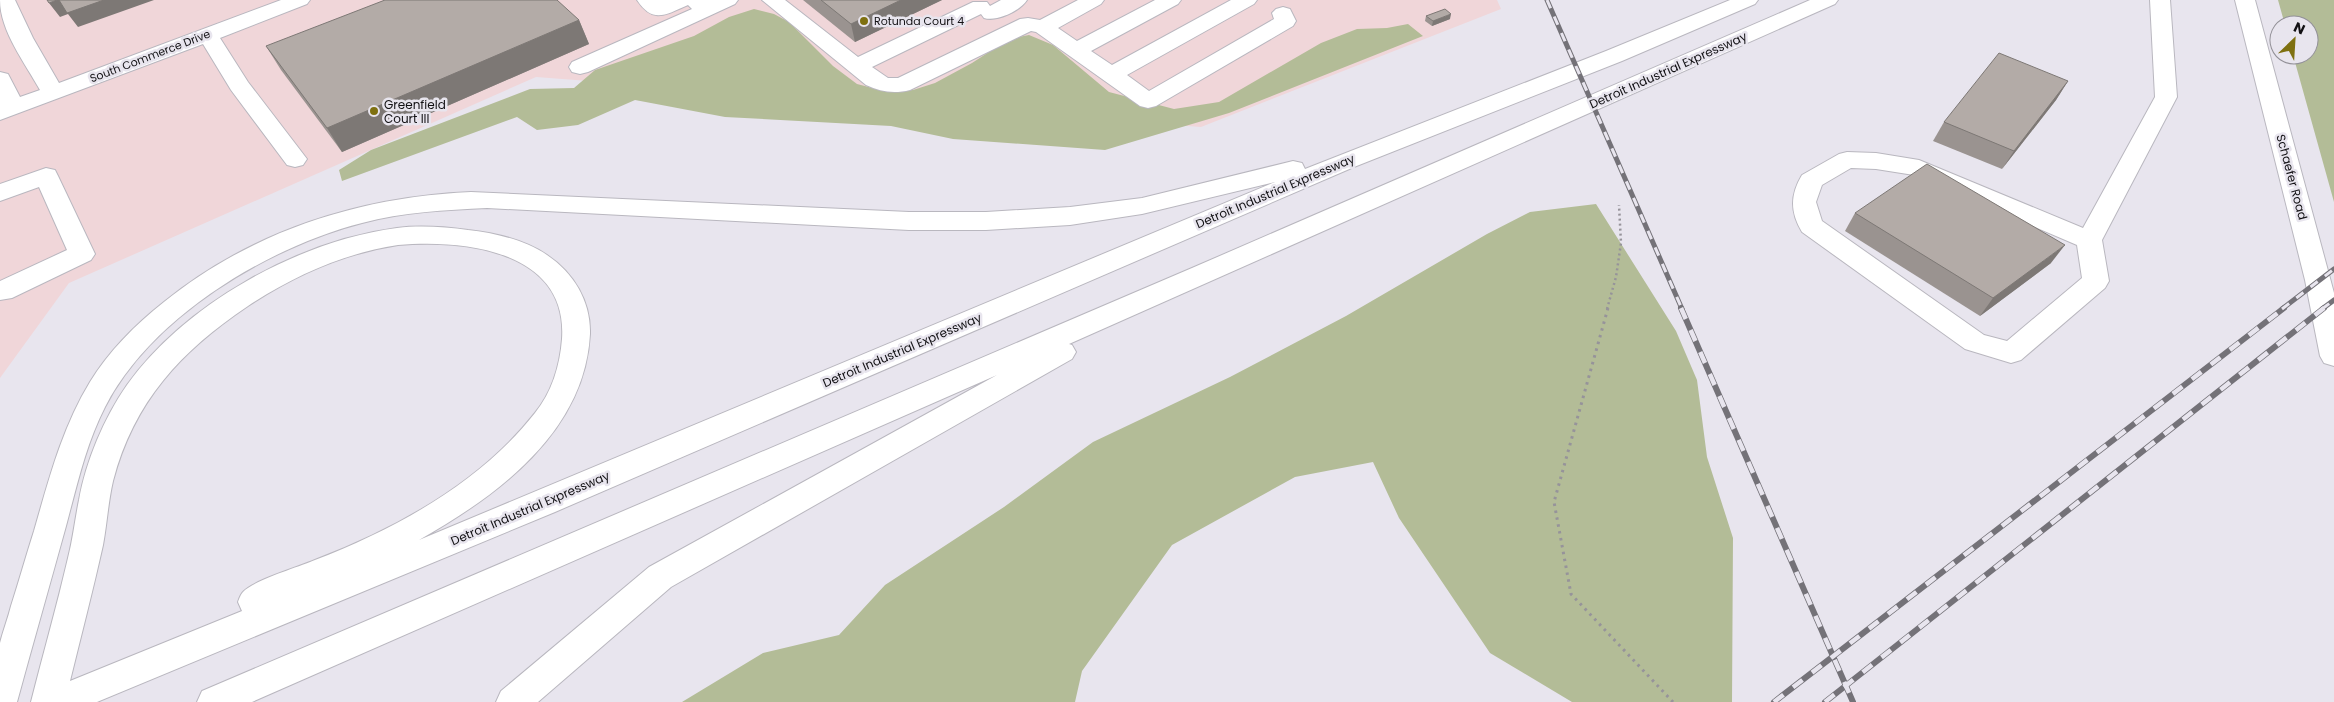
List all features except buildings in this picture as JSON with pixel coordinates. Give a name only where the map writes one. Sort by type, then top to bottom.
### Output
[{"type":"main road","points":[[5,0],[22,38],[54,92]]},
{"type":"main road","points":[[234,0],[250,19]]},
{"type":"main road","name":"South Commerce Drive","points":[[6,111],[300,0]]},
{"type":"main road","points":[[647,0],[658,10],[682,0]]},
{"type":"main road","points":[[580,66],[700,5],[728,0]]},
{"type":"main road","points":[[772,0],[856,66],[885,85],[902,85],[1028,24],[1043,26],[1148,101],[1284,21],[1283,13]]},
{"type":"main road","points":[[856,66],[981,7],[1018,0]]},
{"type":"main road","points":[[1043,26],[1094,0]]},
{"type":"main road","points":[[1076,50],[1171,0]]},
{"type":"main road","points":[[1111,75],[1247,0]]},
{"type":"main road","name":"Detroit Industrial Expressway","points":[[58,702],[544,502],[1346,161],[1614,56],[1748,0]]},
{"type":"main road","name":"Detroit Industrial Expressway","points":[[214,702],[1201,275],[1828,0]]},
{"type":"main road","points":[[2089,240],[1919,168],[1876,161],[1847,160],[1811,181],[1804,202],[1811,226],[1974,342],[2011,353],[2096,281],[2089,240],[2166,97],[2160,0]]},
{"type":"main road","name":"Schaefer Road","points":[[2245,0],[2318,280],[2334,356]]},
{"type":"main road","points":[[981,7],[1013,30]]},
{"type":"main road","points":[[208,35],[239,84],[295,158]]},
{"type":"main road","points":[[0,79],[6,111]]},
{"type":"main road","points":[[0,702],[75,440],[93,402],[110,376],[151,328],[216,277],[280,244],[329,223],[402,206],[438,201],[486,200],[909,221],[986,221],[1070,216],[1142,206],[1197,194],[1287,170],[1346,161]]},
{"type":"main road","points":[[0,194],[46,176],[82,254],[1,293]]},
{"type":"main road","points":[[48,702],[89,536],[96,488],[113,441],[135,396],[157,366],[208,318],[265,283],[331,253],[395,237],[450,236],[481,239],[506,245],[526,253],[543,263],[564,285],[573,302],[578,325],[577,342],[572,368],[548,417],[511,459],[476,488],[408,532],[345,562],[260,598],[167,657]]},
{"type":"main road","points":[[513,702],[660,577],[1201,275]]},
{"type":"path","points":[[1619,205],[1620,243],[1616,277],[1554,502],[1571,594],[1673,702]]},
{"type":"shaded area","points":[[0,0],[1497,0],[1501,9],[1201,127],[536,77],[69,283],[0,378]]},
{"type":"green space","points":[[2278,0],[2334,0],[2334,202],[2296,65],[2319,65],[2319,15],[2282,15]]},
{"type":"green space","points":[[754,9],[774,14],[789,22],[833,66],[857,84],[884,91],[913,90],[935,83],[972,63],[1009,39],[1029,35],[1053,45],[1109,92],[1174,109],[1219,102],[1321,43],[1357,29],[1387,28],[1408,24],[1423,36],[1229,113],[1105,150],[953,139],[891,126],[725,117],[635,100],[578,125],[537,130],[517,117],[342,181],[339,170],[371,150],[530,89],[574,88],[595,70],[694,36],[729,17]]},
{"type":"green space","points":[[1596,204],[1676,331],[1697,380],[1707,457],[1733,538],[1732,702],[1572,702],[1490,653],[1399,518],[1373,462],[1295,477],[1172,545],[1082,671],[1075,702],[682,702],[763,653],[839,635],[885,585],[1004,507],[1093,442],[1230,377],[1346,316],[1487,234],[1530,212]]},
{"type":"railway","points":[[1547,0],[1682,309]]},
{"type":"railway","points":[[2282,309],[2334,269]]},
{"type":"railway","points":[[2322,309],[2334,300]]},
{"type":"railway","points":[[1681,308],[1833,656]]},
{"type":"railway","points":[[1833,656],[2284,308]]},
{"type":"railway","points":[[1846,686],[2324,308]]},
{"type":"railway","points":[[1774,702],[1833,656]]},
{"type":"railway","points":[[1833,656],[1846,686]]},
{"type":"railway","points":[[1825,702],[1846,686]]},
{"type":"railway","points":[[1846,686],[1853,702]]},
{"type":"place","name":"Rotunda Court 4","points":[[864,21]]},
{"type":"place","name":"Greenfield Court III","points":[[374,111]]}]
